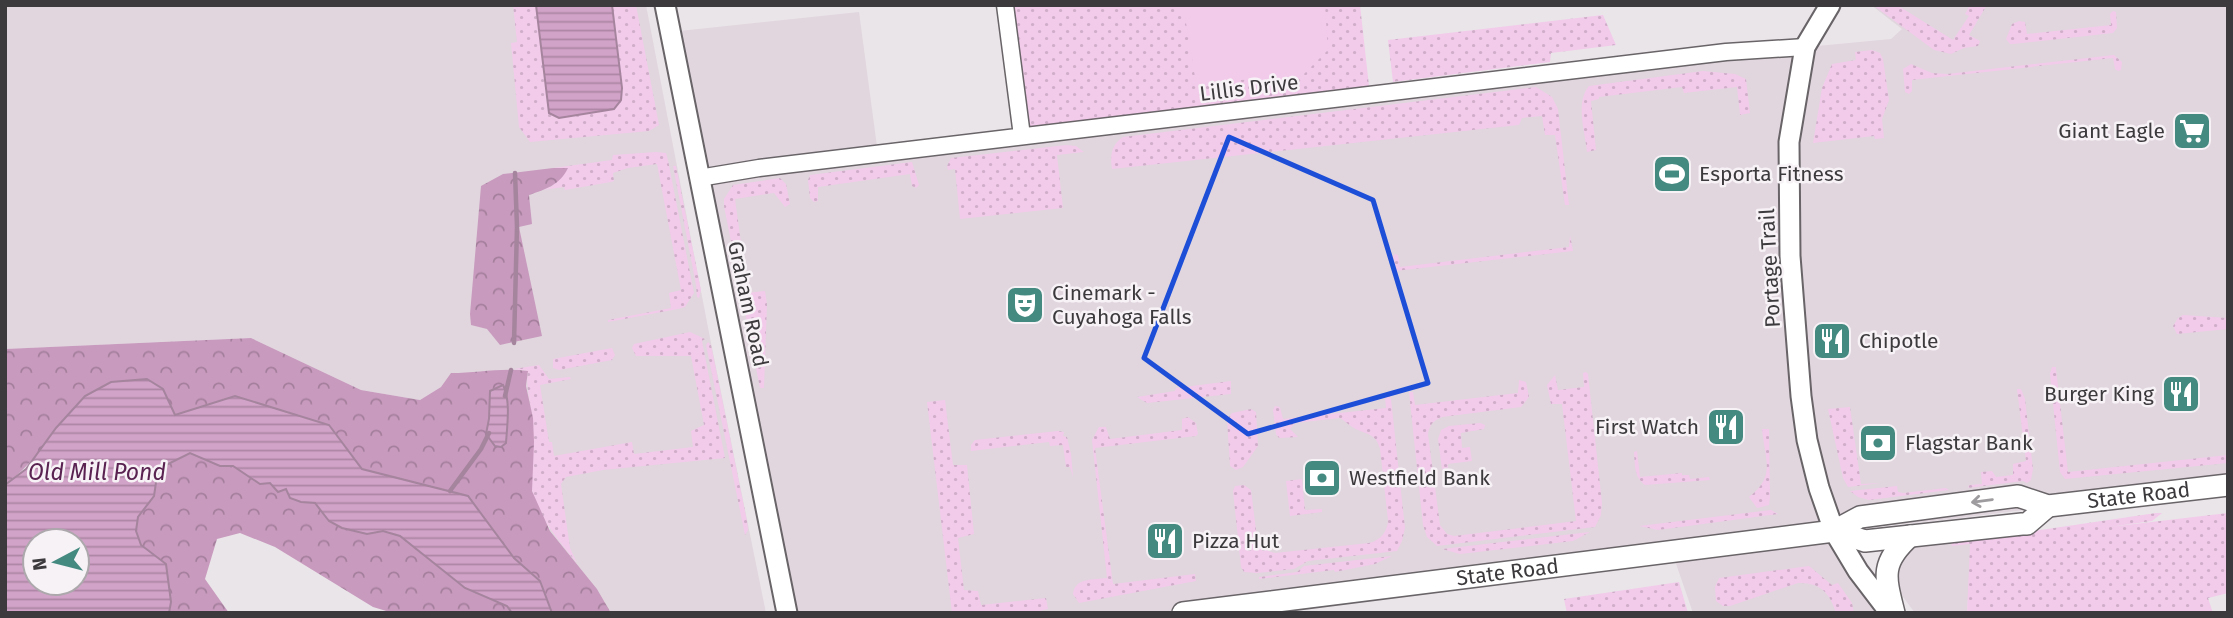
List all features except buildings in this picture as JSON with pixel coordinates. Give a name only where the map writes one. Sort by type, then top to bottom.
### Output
[{"type":"main road","name":"Graham Road","points":[[665,5],[787,613]]},
{"type":"main road","name":"Portage Trail","points":[[1830,5],[1805,47],[1789,142],[1790,256],[1805,429],[1819,488],[1834,531],[1858,570],[1892,613]]},
{"type":"main road","name":"State Road","points":[[1183,613],[1834,531],[1860,517],[2018,496],[2048,506],[2228,485]]},
{"type":"main road","name":"State Road","points":[[1834,531],[1864,541],[2027,524],[2048,506]]},
{"type":"main road","points":[[1892,613],[1886,582],[1887,568],[1890,558],[1910,536]]},
{"type":"street","points":[[1005,5],[1022,136]]},
{"type":"street","name":"Lillis Drive","points":[[699,178],[759,168],[1726,52],[1805,47]]},
{"type":"highlighted area","points":[[1229,137],[1373,200],[1428,383],[1248,434],[1144,358]]},
{"type":"shaded area","points":[[5,5],[646,5],[766,613],[611,613],[597,589],[550,531],[526,386],[528,371],[514,369],[484,373],[441,387],[420,400],[361,390],[251,338],[5,349]]},
{"type":"shaded area","points":[[513,5],[636,5],[659,125],[649,131],[530,142],[519,127],[511,43],[517,42]]},
{"type":"shaded area","points":[[1005,5],[1360,5],[1370,95],[1022,136]]},
{"type":"shaded area","points":[[1183,5],[1325,5],[1328,50],[1302,76],[1196,83]]},
{"type":"shaded area","points":[[1871,5],[2228,5],[2228,485],[1835,531],[1890,613],[1693,613],[1672,552],[1183,613],[787,613],[670,32],[859,12],[878,154],[1891,39],[1902,29]]},
{"type":"shaded area","points":[[1873,5],[1897,5],[1953,40],[1969,16],[1965,14],[1970,5],[1987,5],[1969,35],[1980,41],[1978,46],[1951,54],[1934,50]]},
{"type":"shaded area","points":[[2116,12],[2117,28],[2113,33],[2013,44],[2006,39],[2012,24],[2019,21],[2025,22],[2027,34],[2111,25],[2110,14]]},
{"type":"shaded area","points":[[1603,15],[1616,45],[1551,53],[1550,62],[1393,82],[1388,40]]},
{"type":"shaded area","points":[[1872,50],[1880,53],[1883,59],[1889,100],[1882,119],[1884,138],[1875,139],[1874,136],[1813,143],[1822,88],[1832,64],[1856,60],[1855,52]]},
{"type":"shaded area","points":[[2114,55],[2122,62],[2121,70],[2115,69],[2113,58],[1912,80],[1912,91],[1909,94],[1905,92],[1903,69],[1911,64],[1932,73],[1947,74]]},
{"type":"shaded area","points":[[1703,71],[1735,74],[1746,79],[1750,113],[1740,115],[1737,87],[1684,93],[1682,87],[1599,97],[1591,101],[1596,150],[1587,152],[1582,101],[1589,86]]},
{"type":"shaded area","points":[[1536,87],[1552,97],[1558,109],[1569,205],[1565,205],[1555,135],[1545,135],[1542,116],[1522,118],[1519,125],[1112,169],[1112,151],[1123,137]]},
{"type":"shaded area","points":[[1076,146],[1084,152],[1057,155],[1063,208],[960,219],[955,169],[948,170],[947,166],[951,158]]},
{"type":"shaded area","points":[[666,153],[668,160],[694,293],[685,307],[608,322],[671,308],[669,293],[681,290],[657,164],[613,173],[614,181],[611,182],[565,190],[564,187],[543,190],[552,186],[567,168],[553,168],[612,160],[613,155]]},
{"type":"shaded area","points":[[912,162],[919,185],[916,188],[912,186],[910,174],[818,187],[818,201],[814,202],[810,198],[810,175]]},
{"type":"shaded area","points":[[673,166],[676,166],[701,290],[699,298],[697,297]]},
{"type":"shaded area","points":[[780,178],[786,184],[790,204],[785,207],[774,193],[735,199],[748,293],[765,291],[767,304],[764,388],[760,388],[724,199],[733,185]]},
{"type":"shaded area","points":[[1570,235],[1573,251],[1395,271],[1395,254],[1398,255],[1400,267],[1569,247]]},
{"type":"shaded area","points":[[2183,315],[2228,318],[2228,329],[2177,334],[2173,326]]},
{"type":"shaded area","points":[[690,332],[705,339],[702,341],[725,458],[603,470],[566,477],[561,484],[570,548],[577,563],[550,528],[534,499],[531,474],[533,425],[527,385],[528,371],[514,369],[539,365],[549,379],[571,379],[540,385],[549,442],[552,442],[554,456],[632,442],[634,454],[693,447],[691,431],[704,425],[691,356],[636,356],[632,348],[634,344]]},
{"type":"shaded area","points":[[708,342],[711,345],[747,521],[748,530],[745,535],[706,345]]},
{"type":"shaded area","points":[[612,348],[615,355],[612,360],[559,370],[553,368],[553,359]]},
{"type":"shaded area","points":[[2052,367],[2056,367],[2068,472],[2228,455],[2228,463],[2065,479],[2060,472],[2050,374]]},
{"type":"shaded area","points":[[1586,372],[1602,503],[1601,515],[1595,527],[1437,546],[1427,537],[1423,525],[1409,392],[1413,392],[1415,405],[1518,393],[1519,380],[1526,382],[1529,397],[1521,407],[1442,417],[1430,428],[1428,434],[1440,525],[1447,534],[1454,536],[1576,521],[1562,404],[1551,404],[1547,385],[1555,375],[1558,390],[1584,387],[1583,373]]},
{"type":"shaded area","points":[[1231,381],[1231,394],[1147,403],[1137,397],[1175,391],[1176,388]]},
{"type":"shaded area","points":[[2017,389],[2021,389],[2025,399],[2033,469],[2031,480],[2027,483],[2023,481],[1968,488],[1969,485],[1982,484],[1981,472],[1992,471],[1996,477],[2013,475],[2013,464],[2026,461]]},
{"type":"shaded area","points":[[1388,394],[1391,399],[1405,528],[1397,551],[1308,561],[1294,569],[1244,572],[1241,567],[1233,491],[1235,486],[1244,485],[1251,490],[1257,538],[1266,550],[1275,553],[1369,543],[1383,535],[1388,520],[1380,449],[1376,440],[1340,418],[1295,423],[1290,429],[1298,437],[1279,438],[1273,410],[1275,406],[1280,407],[1283,419],[1386,408],[1385,397]]},
{"type":"shaded area","points":[[945,400],[953,465],[967,465],[974,534],[958,538],[964,590],[978,591],[981,605],[1046,598],[1048,609],[1030,613],[952,613],[927,402]]},
{"type":"shaded area","points":[[1850,407],[1861,484],[1881,483],[1848,487],[1843,478],[1828,409]]},
{"type":"shaded area","points":[[1251,409],[1256,412],[1258,446],[1243,467],[1236,470],[1230,466],[1227,419],[1232,413]]},
{"type":"shaded area","points":[[1188,417],[1196,423],[1196,436],[1095,448],[1113,584],[1195,574],[1196,581],[1079,603],[1073,594],[1077,585],[1086,580],[1107,578],[1092,440],[1099,427],[1106,427],[1110,439],[1182,430],[1182,419]]},
{"type":"shaded area","points":[[1480,423],[1485,425],[1484,429],[1461,433],[1462,448],[1470,447],[1472,461],[1448,464],[1448,468],[1442,469],[1438,439],[1441,430],[1449,426]]},
{"type":"shaded area","points":[[1762,429],[1769,429],[1770,497],[1769,505],[1757,508],[1749,497],[1763,482],[1766,474]]},
{"type":"shaded area","points":[[1064,432],[1063,436],[1067,437],[1073,477],[1070,467],[1066,467],[1063,445],[1050,446],[1049,442],[971,451],[975,440]]},
{"type":"shaded area","points":[[1637,451],[1640,477],[1682,473],[1689,475],[1690,479],[1709,477],[1710,480],[1645,485],[1639,478],[1636,470],[1634,452]]},
{"type":"shaded area","points":[[1302,479],[1305,510],[1322,509],[1322,512],[1290,516],[1286,481]]},
{"type":"shaded area","points":[[1897,486],[1898,492],[1903,493],[1946,488],[1949,490],[1869,500],[1850,491]]},
{"type":"shaded area","points":[[1771,510],[1778,514],[1658,530],[1639,526]]},
{"type":"shaded area","points":[[2162,513],[2152,521],[2109,527],[2228,513],[2228,593],[2208,598],[2213,613],[1967,613],[1970,544],[1952,546],[1951,543]]},
{"type":"shaded area","points":[[1590,532],[1573,541],[1460,554],[1442,549]]},
{"type":"shaded area","points":[[1972,539],[1967,613],[1915,613],[1892,582],[1908,548]]},
{"type":"shaded area","points":[[1392,556],[1375,564],[1335,572],[1259,579],[1297,572],[1304,566]]},
{"type":"shaded area","points":[[1809,566],[1832,585],[1838,583],[1852,603],[1854,613],[1836,613],[1823,590],[1806,583],[1798,583],[1730,606],[1723,606],[1716,601],[1715,587],[1719,578]]},
{"type":"shaded area","points":[[1679,582],[1688,613],[1567,613],[1564,599]]},
{"type":"green space","points":[[568,168],[557,182],[529,195],[532,224],[519,227],[542,336],[500,345],[487,329],[471,325],[481,186],[503,174]]},
{"type":"green space","points":[[251,338],[361,390],[420,400],[441,387],[451,373],[528,371],[526,386],[533,418],[534,442],[532,491],[550,531],[597,589],[611,613],[552,613],[540,581],[514,558],[468,496],[362,469],[329,425],[235,396],[175,415],[163,389],[85,396],[37,454],[5,485],[5,349]]},
{"type":"green space","points":[[190,453],[220,466],[233,465],[260,484],[270,483],[286,489],[301,502],[315,503],[329,521],[367,534],[383,531],[400,536],[465,588],[507,606],[512,613],[393,613],[373,607],[275,547],[240,533],[217,539],[205,579],[229,613],[169,613],[171,602],[166,564],[141,545],[136,531],[138,517],[154,496],[158,469]]},
{"type":"water","points":[[536,5],[612,5],[622,88],[621,100],[614,109],[559,118],[549,113]]},
{"type":"water","name":"Old Mill Pond","points":[[147,379],[163,389],[175,415],[235,396],[329,425],[362,469],[468,496],[514,558],[540,581],[552,613],[512,613],[507,606],[465,588],[400,536],[383,531],[367,534],[342,528],[329,521],[315,503],[290,498],[286,489],[278,492],[270,483],[260,484],[233,466],[220,466],[190,453],[158,469],[154,496],[138,517],[136,531],[141,545],[166,564],[171,602],[169,613],[5,613],[5,485],[26,469],[56,428],[85,396],[111,382]]},
{"type":"water","points":[[503,385],[508,414],[506,443],[501,447],[495,446],[486,434],[490,391]]},
{"type":"waterway","points":[[514,343],[517,227],[515,173]]},
{"type":"waterway","points":[[505,396],[511,370]]},
{"type":"waterway","points":[[450,491],[481,449],[489,433]]},
{"type":"place","name":"Giant Eagle","points":[[2192,131]]},
{"type":"place","name":"Esporta Fitness","points":[[1672,174]]},
{"type":"place","name":"Cinemark - Cuyahoga Falls","points":[[1025,305]]},
{"type":"place","name":"Chipotle","points":[[1832,341]]},
{"type":"place","name":"Burger King","points":[[2181,394]]},
{"type":"place","name":"First Watch","points":[[1726,427]]},
{"type":"place","name":"Flagstar Bank","points":[[1878,443]]},
{"type":"place","name":"Westfield Bank","points":[[1322,478]]},
{"type":"place","name":"Pizza Hut","points":[[1165,541]]}]
